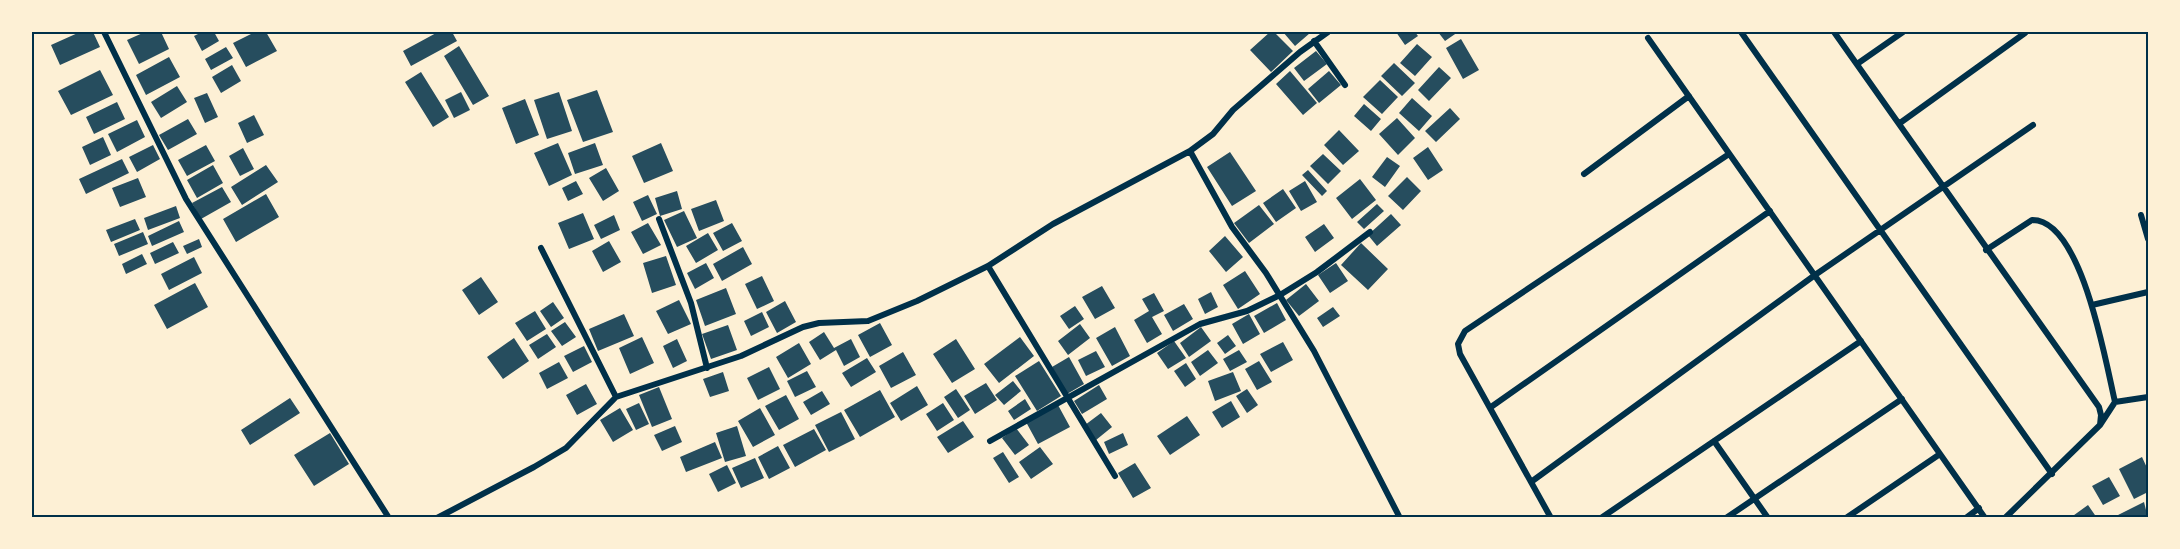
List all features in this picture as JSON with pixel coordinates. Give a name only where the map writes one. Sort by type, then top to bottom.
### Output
[{"type":"street","points":[[104,32],[186,199],[389,518]]},
{"type":"street","points":[[437,518],[566,448],[616,397],[707,368],[804,327],[868,321],[917,301],[988,266],[1053,224],[1190,151],[1213,134],[1233,110],[1314,41],[1328,32]]},
{"type":"street","points":[[1741,32],[2052,474]]},
{"type":"street","points":[[1834,32],[2098,407],[2101,415],[2100,425]]},
{"type":"street","points":[[1857,64],[1903,32]]},
{"type":"street","points":[[1900,123],[2025,33]]},
{"type":"street","points":[[1647,38],[1985,518]]},
{"type":"street","points":[[1314,41],[1345,85]]},
{"type":"street","points":[[1584,174],[1689,96]]},
{"type":"street","points":[[1531,482],[1815,275],[2033,125]]},
{"type":"street","points":[[1190,151],[1232,227],[1280,295],[1314,351],[1400,518]]},
{"type":"street","points":[[1551,518],[1460,354],[1458,344],[1465,331],[1729,154]]},
{"type":"street","points":[[1491,407],[1770,211]]},
{"type":"street","points":[[2141,215],[2148,239]]},
{"type":"street","points":[[659,219],[692,303],[707,368]]},
{"type":"street","points":[[1986,249],[2026,222],[2039,220],[2047,223],[2073,253],[2092,305],[2115,402],[2100,425],[2005,518]]},
{"type":"street","points":[[990,441],[1200,324],[1247,311],[1280,295],[1317,272],[1370,232]]},
{"type":"street","points":[[541,248],[616,397]]},
{"type":"street","points":[[988,266],[1066,399],[1115,476]]},
{"type":"street","points":[[2092,305],[2148,292]]},
{"type":"street","points":[[1601,518],[1861,341]]},
{"type":"street","points":[[2115,402],[2148,397]]},
{"type":"street","points":[[1726,518],[1902,399]]},
{"type":"street","points":[[1714,441],[1768,518]]},
{"type":"street","points":[[1846,518],[1941,454]]},
{"type":"street","points":[[1966,518],[1979,508]]},
{"type":"building","points":[[80,32],[93,32],[100,47],[60,65],[51,45]]},
{"type":"building","points":[[145,32],[161,32],[169,49],[139,64],[127,40]]},
{"type":"building","points":[[202,32],[214,32],[219,41],[202,51],[194,36]]},
{"type":"building","points":[[255,32],[266,32],[277,51],[246,67],[233,43]]},
{"type":"building","points":[[438,32],[452,32],[457,41],[411,66],[403,51]]},
{"type":"building","points":[[1270,32],[1274,32],[1293,51],[1271,72],[1250,50]]},
{"type":"building","points":[[1283,32],[1309,32],[1310,33],[1295,46]]},
{"type":"building","points":[[1396,32],[1415,32],[1418,36],[1405,45]]},
{"type":"building","points":[[1438,32],[1458,32],[1445,41]]},
{"type":"building","points":[[1461,39],[1479,70],[1463,79],[1446,48]]},
{"type":"building","points":[[1417,44],[1432,57],[1415,76],[1400,63]]},
{"type":"building","points":[[459,46],[489,96],[473,105],[444,56]]},
{"type":"building","points":[[226,47],[233,58],[211,70],[205,59]]},
{"type":"building","points":[[1316,51],[1327,64],[1304,81],[1294,68]]},
{"type":"building","points":[[169,57],[180,77],[146,95],[136,75]]},
{"type":"building","points":[[1394,63],[1415,83],[1402,96],[1381,76]]},
{"type":"building","points":[[232,65],[241,81],[221,93],[212,77]]},
{"type":"building","points":[[1439,67],[1451,78],[1429,101],[1418,90]]},
{"type":"building","points":[[100,70],[113,95],[71,115],[58,91]]},
{"type":"building","points":[[1290,71],[1317,103],[1303,115],[1276,84]]},
{"type":"building","points":[[1329,71],[1341,85],[1319,103],[1308,89]]},
{"type":"building","points":[[421,72],[449,117],[433,127],[405,82]]},
{"type":"building","points":[[1380,80],[1398,97],[1382,114],[1363,97]]},
{"type":"building","points":[[177,86],[187,102],[161,118],[151,102]]},
{"type":"building","points":[[597,90],[613,132],[583,142],[567,100]]},
{"type":"building","points":[[461,92],[470,110],[454,118],[445,100]]},
{"type":"building","points":[[559,92],[572,131],[547,139],[534,100]]},
{"type":"building","points":[[207,93],[218,117],[205,123],[194,98]]},
{"type":"building","points":[[1412,98],[1432,116],[1419,131],[1399,113]]},
{"type":"building","points":[[525,99],[539,135],[516,144],[502,108]]},
{"type":"building","points":[[117,102],[125,119],[94,134],[86,117]]},
{"type":"building","points":[[1364,104],[1381,119],[1371,131],[1354,116]]},
{"type":"building","points":[[1450,108],[1460,119],[1436,142],[1425,131]]},
{"type":"building","points":[[254,115],[264,135],[247,143],[238,123]]},
{"type":"building","points":[[1397,118],[1415,138],[1398,155],[1379,134]]},
{"type":"building","points":[[188,119],[197,134],[168,150],[159,135]]},
{"type":"building","points":[[137,120],[145,137],[117,152],[108,134]]},
{"type":"building","points":[[1339,130],[1359,151],[1343,165],[1324,145]]},
{"type":"building","points":[[103,137],[111,155],[90,165],[82,147]]},
{"type":"building","points":[[558,143],[572,175],[549,186],[534,153]]},
{"type":"building","points":[[595,143],[603,165],[575,174],[568,153]]},
{"type":"building","points":[[661,143],[673,171],[644,183],[632,156]]},
{"type":"building","points":[[153,145],[160,159],[137,172],[129,157]]},
{"type":"building","points":[[206,145],[215,161],[187,176],[178,160]]},
{"type":"building","points":[[1428,147],[1443,170],[1428,180],[1413,158]]},
{"type":"building","points":[[243,148],[254,169],[240,176],[229,156]]},
{"type":"building","points":[[1230,152],[1256,191],[1232,206],[1207,167]]},
{"type":"building","points":[[1323,154],[1341,171],[1328,184],[1310,166]]},
{"type":"building","points":[[1387,157],[1400,166],[1385,187],[1372,177]]},
{"type":"building","points":[[122,159],[129,173],[86,194],[79,179]]},
{"type":"building","points":[[213,165],[223,183],[197,198],[187,180]]},
{"type":"building","points":[[266,165],[278,182],[242,205],[231,187]]},
{"type":"building","points":[[606,168],[619,191],[603,201],[589,178]]},
{"type":"building","points":[[1308,170],[1327,191],[1322,196],[1302,175]]},
{"type":"building","points":[[1407,177],[1421,191],[1403,210],[1388,196]]},
{"type":"building","points":[[138,178],[146,197],[120,207],[112,188]]},
{"type":"building","points":[[1360,179],[1376,200],[1352,219],[1336,198]]},
{"type":"building","points":[[576,181],[583,194],[568,201],[562,188]]},
{"type":"building","points":[[1305,181],[1317,202],[1301,211],[1289,191]]},
{"type":"building","points":[[222,187],[231,202],[201,219],[192,203]]},
{"type":"building","points":[[1283,189],[1296,208],[1276,222],[1263,203]]},
{"type":"building","points":[[677,191],[682,209],[660,216],[655,198]]},
{"type":"building","points":[[266,194],[279,217],[236,242],[223,219]]},
{"type":"building","points":[[648,195],[657,214],[642,221],[633,202]]},
{"type":"building","points":[[716,200],[724,221],[699,231],[691,209]]},
{"type":"building","points":[[1377,204],[1384,211],[1364,229],[1357,222]]},
{"type":"building","points":[[1259,205],[1274,224],[1249,243],[1234,223]]},
{"type":"building","points":[[176,206],[180,218],[148,230],[144,218]]},
{"type":"building","points":[[684,211],[697,238],[677,247],[664,220]]},
{"type":"building","points":[[583,213],[594,239],[569,249],[558,223]]},
{"type":"building","points":[[1391,214],[1401,225],[1377,246],[1368,235]]},
{"type":"building","points":[[614,215],[620,230],[601,239],[594,225]]},
{"type":"building","points":[[135,219],[140,230],[111,242],[106,230]]},
{"type":"building","points":[[179,221],[184,232],[152,246],[148,236]]},
{"type":"building","points":[[648,223],[661,245],[643,254],[631,232]]},
{"type":"building","points":[[732,223],[742,241],[723,251],[713,233]]},
{"type":"building","points":[[1324,224],[1334,238],[1315,252],[1305,237]]},
{"type":"building","points":[[143,232],[148,244],[119,256],[114,244]]},
{"type":"building","points":[[708,233],[718,250],[696,263],[686,246]]},
{"type":"building","points":[[1225,236],[1243,257],[1226,272],[1209,251]]},
{"type":"building","points":[[199,239],[202,247],[187,254],[183,246]]},
{"type":"building","points":[[609,241],[621,262],[603,272],[592,251]]},
{"type":"building","points":[[173,242],[179,253],[155,264],[150,253]]},
{"type":"building","points":[[1361,243],[1388,269],[1368,290],[1341,265]]},
{"type":"building","points":[[743,247],[752,264],[722,281],[713,264]]},
{"type":"building","points":[[142,254],[147,264],[126,274],[122,264]]},
{"type":"building","points":[[666,256],[676,285],[652,293],[643,263]]},
{"type":"building","points":[[194,257],[202,273],[169,290],[161,274]]},
{"type":"building","points":[[706,263],[714,278],[695,289],[687,273]]},
{"type":"building","points":[[1336,263],[1348,281],[1330,293],[1318,275]]},
{"type":"building","points":[[1245,271],[1260,294],[1238,309],[1223,285]]},
{"type":"building","points":[[762,276],[774,301],[757,309],[745,284]]},
{"type":"building","points":[[481,277],[498,302],[479,315],[462,290]]},
{"type":"building","points":[[195,283],[208,307],[167,329],[154,305]]},
{"type":"building","points":[[1306,284],[1319,301],[1299,316],[1286,300]]},
{"type":"building","points":[[1102,286],[1115,308],[1095,319],[1082,297]]},
{"type":"building","points":[[726,288],[736,314],[705,326],[696,300]]},
{"type":"building","points":[[1211,292],[1218,307],[1205,314],[1198,299]]},
{"type":"building","points":[[1154,293],[1164,311],[1152,317],[1162,334],[1147,343],[1134,320],[1149,311],[1142,299]]},
{"type":"building","points":[[679,300],[691,324],[668,334],[656,311]]},
{"type":"building","points":[[785,301],[796,322],[777,333],[766,312]]},
{"type":"building","points":[[553,302],[564,318],[551,327],[540,311]]},
{"type":"building","points":[[1277,303],[1286,320],[1264,333],[1254,316]]},
{"type":"building","points":[[1184,304],[1193,319],[1173,331],[1164,315]]},
{"type":"building","points":[[1075,306],[1084,319],[1069,329],[1060,316]]},
{"type":"building","points":[[1333,307],[1340,316],[1323,327],[1317,318]]},
{"type":"building","points":[[535,311],[546,329],[527,341],[515,323]]},
{"type":"building","points":[[762,312],[769,327],[751,336],[744,321]]},
{"type":"building","points":[[624,314],[634,336],[598,351],[589,329]]},
{"type":"building","points":[[1249,314],[1260,334],[1243,344],[1232,324]]},
{"type":"building","points":[[565,322],[576,337],[562,346],[551,331]]},
{"type":"building","points":[[880,323],[892,345],[870,357],[858,335]]},
{"type":"building","points":[[1080,324],[1090,338],[1068,355],[1058,341]]},
{"type":"building","points":[[728,325],[737,350],[711,359],[702,334]]},
{"type":"building","points":[[1115,327],[1130,356],[1112,366],[1096,338]]},
{"type":"building","points":[[1201,327],[1211,341],[1189,357],[1180,343]]},
{"type":"building","points":[[824,332],[834,348],[851,339],[860,357],[844,366],[836,350],[820,360],[809,342]]},
{"type":"building","points":[[547,334],[556,347],[538,359],[529,345]]},
{"type":"building","points":[[1228,335],[1236,346],[1225,354],[1217,343]]},
{"type":"building","points":[[642,337],[654,363],[630,374],[619,348]]},
{"type":"building","points":[[1020,337],[1034,356],[999,383],[984,364]]},
{"type":"building","points":[[514,338],[529,361],[503,379],[487,357]]},
{"type":"building","points":[[677,339],[687,361],[673,368],[663,346]]},
{"type":"building","points":[[956,339],[975,369],[952,383],[933,354]]},
{"type":"building","points":[[1174,341],[1186,358],[1168,369],[1157,353]]},
{"type":"building","points":[[1283,342],[1293,360],[1271,372],[1260,354]]},
{"type":"building","points":[[799,343],[811,364],[788,378],[776,357]]},
{"type":"building","points":[[584,346],[592,362],[573,372],[564,356]]},
{"type":"building","points":[[1208,350],[1218,363],[1200,376],[1191,362]]},
{"type":"building","points":[[1239,350],[1247,362],[1230,371],[1223,359]]},
{"type":"building","points":[[1096,351],[1105,367],[1086,376],[1078,360]]},
{"type":"building","points":[[903,352],[916,375],[891,388],[879,366]]},
{"type":"building","points":[[1069,357],[1084,384],[1067,394],[1052,367]]},
{"type":"building","points":[[867,358],[876,372],[851,387],[842,373]]},
{"type":"building","points":[[1039,361],[1061,396],[1037,411],[1015,376]]},
{"type":"building","points":[[1259,361],[1272,382],[1257,390],[1245,369]]},
{"type":"building","points":[[559,362],[568,378],[547,389],[539,373]]},
{"type":"building","points":[[1186,363],[1196,379],[1185,387],[1174,371]]},
{"type":"building","points":[[769,367],[780,389],[758,400],[747,378]]},
{"type":"building","points":[[807,371],[816,387],[795,397],[787,381]]},
{"type":"building","points":[[723,372],[729,391],[710,397],[703,379]]},
{"type":"building","points":[[1233,372],[1241,391],[1215,401],[1208,381]]},
{"type":"building","points":[[1013,381],[1021,391],[1004,405],[995,395]]},
{"type":"building","points":[[986,383],[997,400],[975,414],[964,396]]},
{"type":"building","points":[[586,384],[597,404],[577,415],[566,395]]},
{"type":"building","points":[[1099,385],[1107,399],[1082,414],[1074,401]]},
{"type":"building","points":[[917,386],[928,405],[901,421],[890,403]]},
{"type":"building","points":[[659,387],[672,419],[652,427],[639,395]]},
{"type":"building","points":[[956,389],[970,410],[958,418],[944,397]]},
{"type":"building","points":[[1247,389],[1258,405],[1247,413],[1236,396]]},
{"type":"building","points":[[880,390],[895,417],[860,437],[844,410]]},
{"type":"building","points":[[822,391],[830,404],[811,415],[803,402]]},
{"type":"building","points":[[786,395],[799,419],[779,430],[765,406]]},
{"type":"building","points":[[290,398],[300,413],[250,445],[241,430]]},
{"type":"building","points":[[1025,399],[1031,409],[1014,420],[1008,411]]},
{"type":"building","points":[[1231,401],[1240,417],[1222,428],[1212,412]]},
{"type":"building","points":[[639,403],[649,424],[636,430],[626,409]]},
{"type":"building","points":[[943,403],[954,420],[937,431],[926,414]]},
{"type":"building","points":[[1058,405],[1070,427],[1038,444],[1026,422]]},
{"type":"building","points":[[620,408],[633,430],[613,442],[600,420]]},
{"type":"building","points":[[760,408],[775,435],[753,447],[738,421]]},
{"type":"building","points":[[841,412],[855,439],[829,452],[815,425]]},
{"type":"building","points":[[1101,413],[1112,427],[1096,440],[1085,425]]},
{"type":"building","points":[[1187,416],[1200,435],[1170,455],[1157,436]]},
{"type":"building","points":[[963,421],[974,437],[948,453],[937,437]]},
{"type":"building","points":[[675,426],[682,442],[662,451],[654,435]]},
{"type":"building","points":[[737,426],[746,456],[725,462],[716,433]]},
{"type":"building","points":[[1016,428],[1029,445],[1015,455],[1002,438]]},
{"type":"building","points":[[814,429],[826,450],[795,467],[783,445]]},
{"type":"building","points":[[330,433],[349,464],[314,486],[294,455]]},
{"type":"building","points":[[1123,433],[1128,445],[1109,454],[1104,442]]},
{"type":"building","points":[[715,442],[722,458],[686,472],[680,457]]},
{"type":"building","points":[[778,446],[790,468],[769,479],[758,457]]},
{"type":"building","points":[[1040,447],[1053,464],[1031,479],[1019,462]]},
{"type":"building","points":[[1003,452],[1019,477],[1009,483],[993,458]]},
{"type":"building","points":[[2142,457],[2148,470],[2148,492],[2134,499],[2119,469]]},
{"type":"building","points":[[755,458],[764,478],[741,488],[732,468]]},
{"type":"building","points":[[1135,463],[1151,488],[1133,498],[1118,473]]},
{"type":"building","points":[[727,465],[736,483],[718,492],[709,474]]},
{"type":"building","points":[[2109,477],[2120,496],[2103,505],[2092,486]]},
{"type":"building","points":[[2144,502],[2148,518],[2119,518],[2118,515]]},
{"type":"building","points":[[2088,505],[2097,518],[2070,518]]}]
